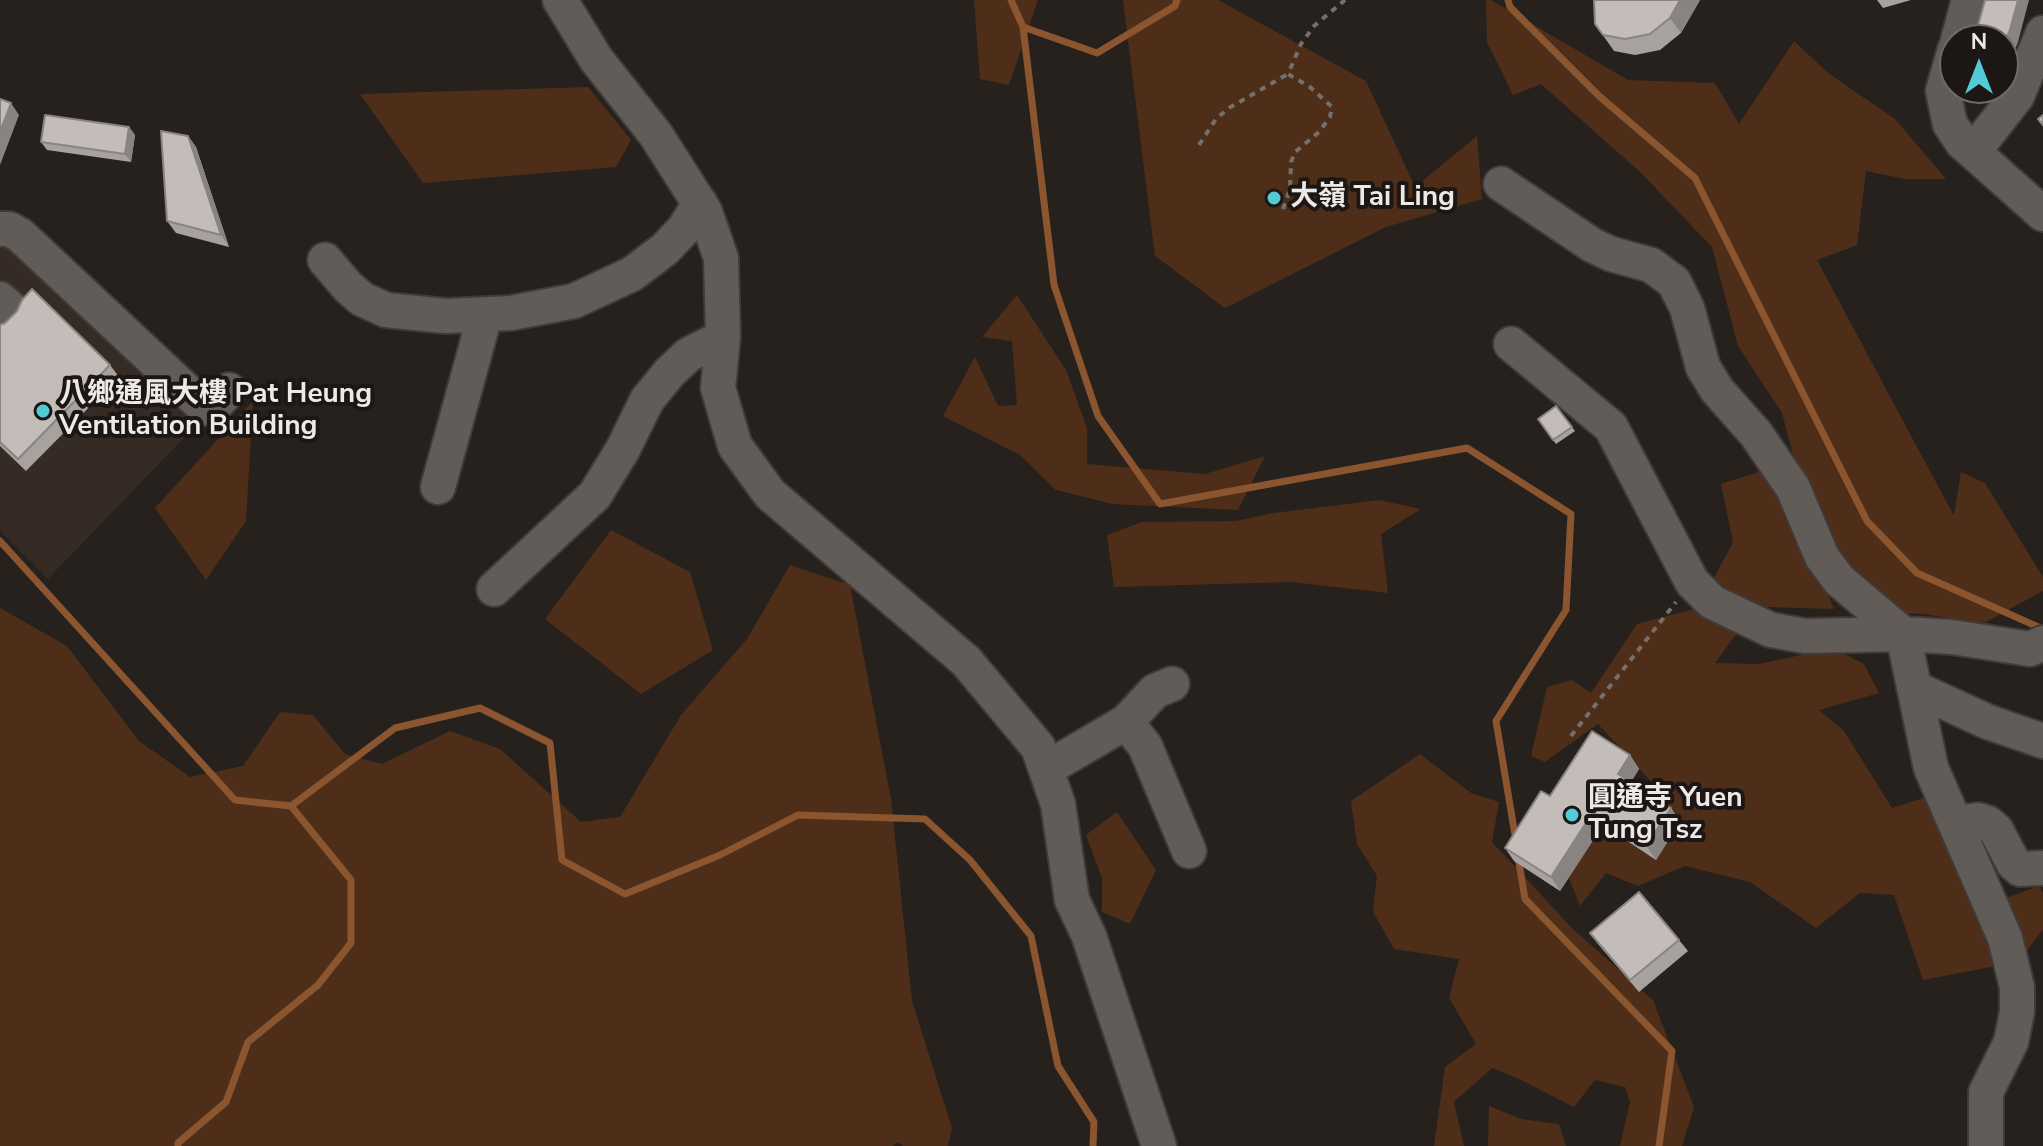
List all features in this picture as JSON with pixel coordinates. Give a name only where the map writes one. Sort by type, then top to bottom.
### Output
[{"type":"street","points":[[560,0],[596,59],[656,135],[700,203],[721,258],[723,337],[718,388],[735,446],[770,494],[966,661],[1038,747],[1058,804],[1072,900],[1089,936],[1159,1146]]},
{"type":"street","points":[[1962,24],[1969,0]]},
{"type":"street","points":[[1973,152],[2017,96],[2043,33]]},
{"type":"street","points":[[1945,104],[1950,124],[1962,142],[2042,212]]},
{"type":"street","points":[[1501,184],[1592,245],[1611,254],[1651,265],[1674,282],[1687,308],[1703,367],[1717,390],[1756,434],[1793,488],[1822,557],[1839,580],[1903,634],[1931,768],[2005,938],[2017,987],[2015,1028],[2011,1042],[1986,1092],[1986,1146]]},
{"type":"street","points":[[325,260],[362,299],[386,310],[416,315],[511,313],[574,301],[632,274],[665,249],[684,229],[700,203]]},
{"type":"street","points":[[0,229],[9,229],[20,235],[205,408],[215,405],[229,390]]},
{"type":"street","points":[[0,299],[11,309],[0,320]]},
{"type":"street","points":[[438,487],[485,315]]},
{"type":"street","points":[[494,589],[595,495],[623,449],[647,400],[670,372],[688,355],[723,337]]},
{"type":"street","points":[[1511,344],[1611,427],[1692,582],[1712,602],[1771,630],[1805,636],[1903,634],[1952,637],[2030,649],[2043,643]]},
{"type":"street","points":[[1046,769],[1126,722],[1155,691],[1172,684]]},
{"type":"street","points":[[1914,688],[1988,722],[2043,741]]},
{"type":"street","points":[[1126,722],[1145,746],[1189,851]]},
{"type":"street","points":[[1955,823],[1978,820],[1988,823],[1996,830],[2014,864],[2020,869],[2043,868]]},
{"type":"path","points":[[1199,145],[1216,119],[1229,108],[1288,74],[1301,44],[1314,26],[1345,0]]},
{"type":"path","points":[[1283,209],[1290,189],[1291,162],[1295,152],[1319,132],[1330,117],[1332,107],[1310,87],[1288,74]]},
{"type":"path","points":[[1571,736],[1692,582]]},
{"type":"shaded area","points":[[974,0],[1038,0],[1009,85],[980,79]]},
{"type":"shaded area","points":[[1123,0],[1218,0],[1366,81],[1415,187],[1477,136],[1482,199],[1386,227],[1225,308],[1155,256]]},
{"type":"shaded area","points":[[1486,0],[1491,0],[1628,80],[1715,83],[1739,124],[1794,41],[1828,73],[1895,119],[1946,179],[1905,179],[1866,171],[1857,245],[1817,260],[1954,516],[1961,472],[1985,483],[2043,577],[2043,591],[1984,623],[1896,613],[1821,538],[1811,553],[1834,609],[1767,607],[1737,633],[1715,663],[1759,664],[1833,648],[1864,664],[1879,693],[1819,710],[1844,731],[1892,808],[1930,796],[1996,966],[1923,980],[1894,895],[1860,893],[1816,928],[1750,882],[1685,866],[1638,886],[1606,873],[1580,906],[1561,858],[1603,781],[1650,821],[1657,788],[1598,724],[1545,762],[1531,756],[1547,687],[1572,680],[1591,693],[1637,624],[1698,608],[1733,542],[1721,484],[1765,470],[1796,466],[1782,413],[1738,346],[1712,247],[1639,171],[1541,84],[1513,95],[1487,42]]},
{"type":"shaded area","points":[[588,87],[631,140],[616,167],[423,183],[360,94]]},
{"type":"shaded area","name":"八鄉通風大樓 Pat Heung Ventilation Building","points":[[0,210],[22,216],[206,390],[202,419],[48,579],[0,531]]},
{"type":"shaded area","points":[[1017,295],[1066,370],[1087,428],[1087,464],[1205,474],[1265,456],[1238,510],[1112,504],[1056,490],[1020,455],[943,416],[975,357],[998,406],[1017,405],[1012,341],[982,337]]},
{"type":"shaded area","points":[[253,401],[246,521],[206,580],[155,508]]},
{"type":"shaded area","points":[[1379,500],[1421,509],[1381,534],[1388,593],[1292,582],[1114,587],[1107,535],[1142,522],[1236,521]]},
{"type":"shaded area","points":[[611,530],[690,572],[713,650],[641,694],[545,619]]},
{"type":"shaded area","points":[[790,565],[850,585],[891,799],[912,1001],[952,1128],[948,1146],[903,1146],[897,1142],[893,1146],[0,1146],[0,608],[67,646],[139,741],[190,777],[243,766],[280,712],[313,715],[345,754],[382,764],[450,731],[500,749],[581,822],[620,817],[681,715],[747,639]]},
{"type":"shaded area","points":[[1420,754],[1471,793],[1499,802],[1492,842],[1572,928],[1653,1000],[1694,1107],[1682,1146],[1620,1146],[1630,1102],[1625,1087],[1595,1080],[1574,1107],[1492,1068],[1454,1102],[1464,1146],[1434,1146],[1445,1067],[1476,1044],[1449,998],[1459,959],[1394,949],[1373,912],[1377,876],[1357,844],[1351,801]]},
{"type":"shaded area","points":[[1117,812],[1156,870],[1130,924],[1102,912],[1102,878],[1086,835]]},
{"type":"shaded area","points":[[2039,886],[2043,893],[2043,929],[2026,952],[2001,900]]},
{"type":"shaded area","points":[[1489,1106],[1521,1119],[1559,1124],[1566,1146],[1488,1146]]},
{"type":"building","points":[[1594,0],[1680,0],[1670,18],[1650,34],[1625,39],[1603,35],[1595,24]]},
{"type":"building","points":[[1985,0],[2018,0],[2012,24],[1978,24]]},
{"type":"building","points":[[0,99],[11,103],[0,132]]},
{"type":"building","points":[[45,115],[129,127],[125,154],[41,142]]},
{"type":"building","points":[[161,131],[188,136],[221,235],[167,221]]},
{"type":"building","name":"八鄉通風大樓 Pat Heung Ventilation Building","points":[[32,289],[110,365],[18,459],[0,442],[0,325],[17,311]]},
{"type":"building","points":[[1556,406],[1572,427],[1553,440],[1538,419]]},
{"type":"building","points":[[1592,731],[1630,755],[1618,774],[1671,808],[1646,846],[1593,812],[1551,877],[1505,848],[1541,791],[1550,796]]},
{"type":"building","points":[[1639,892],[1679,940],[1630,980],[1590,933]]},
{"type":"waterway","points":[[1011,0],[1023,27],[1097,53],[1175,6],[1177,0]]},
{"type":"waterway","points":[[1508,0],[1510,7],[1599,96],[1695,178],[1867,521],[1917,573],[2043,629]]},
{"type":"waterway","points":[[1023,27],[1054,285],[1098,416],[1160,504],[1467,448],[1571,514],[1566,610],[1496,721],[1516,841]]},
{"type":"waterway","points":[[0,541],[235,800],[291,806],[351,880],[351,943],[318,985],[248,1042],[226,1102],[178,1146]]},
{"type":"waterway","points":[[291,806],[395,728],[480,708],[550,743],[562,860],[625,894],[720,855],[798,815],[925,819],[970,860],[1031,936],[1058,1066],[1094,1122],[1093,1146]]},
{"type":"waterway","points":[[1518,857],[1525,899],[1672,1051],[1659,1146]]},
{"type":"place","name":"大嶺 Tai Ling","points":[[1274,198]]},
{"type":"place","name":"八鄉通風大樓 Pat Heung Ventilation Building","points":[[43,411]]},
{"type":"place","name":"圓通寺 Yuen Tung Tsz","points":[[1572,815]]}]
